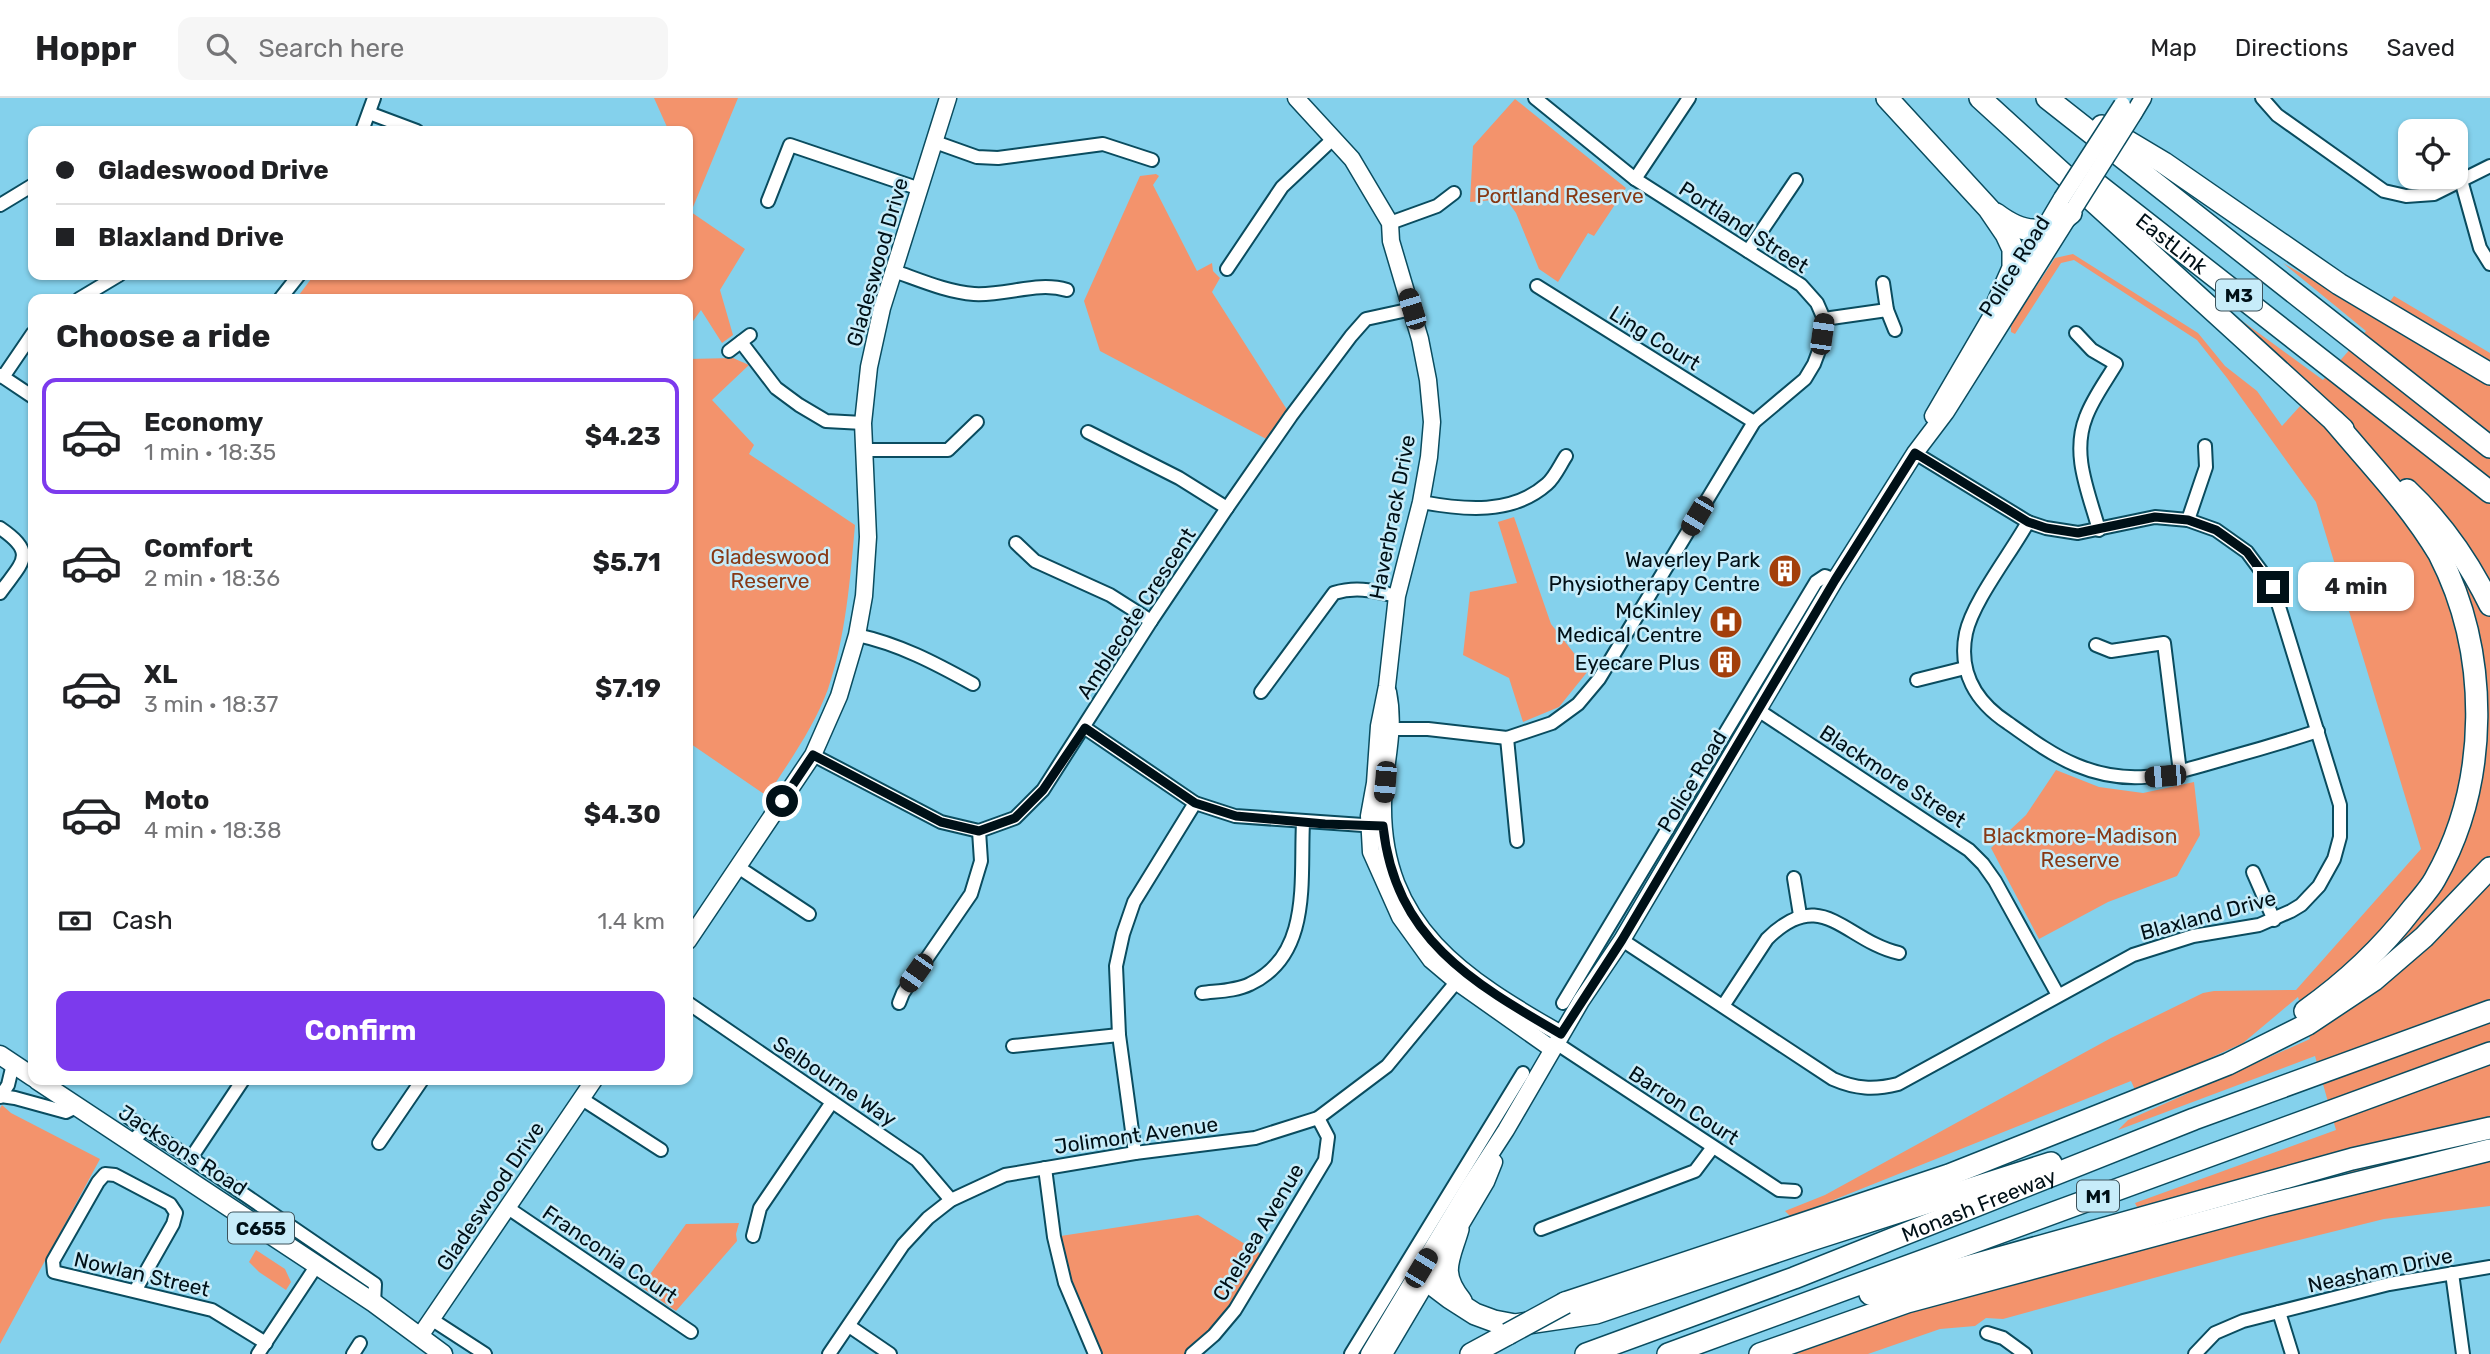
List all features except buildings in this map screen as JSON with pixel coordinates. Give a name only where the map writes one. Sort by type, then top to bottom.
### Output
[{"type":"highway","points":[[1887,98],[1989,209],[2006,233],[2013,250],[2013,268],[1994,311]]},
{"type":"highway","points":[[1980,98],[2424,506],[2451,538],[2477,578],[2490,605]]},
{"type":"highway","name":"EastLink","points":[[1987,98],[2490,492]]},
{"type":"highway","name":"EastLink","points":[[2047,98],[2490,447]]},
{"type":"highway","points":[[2055,98],[2164,163],[2339,284],[2489,374]]},
{"type":"highway","points":[[1989,209],[2012,226],[2031,231],[2059,223],[2070,206]]},
{"type":"highway","points":[[2228,1064],[2335,988],[2386,943],[2434,881],[2452,846],[2464,809],[2480,734],[2481,697],[2476,658],[2463,607],[2439,555],[2409,509],[2334,421]]},
{"type":"highway","points":[[1471,1354],[1565,1303],[1949,1175],[2228,1064],[2308,1024],[2374,980],[2424,937],[2490,868]]},
{"type":"highway","name":"Monash Freeway","points":[[1586,1354],[1794,1278],[2194,1119],[2490,1011]]},
{"type":"highway","name":"Monash Freeway","points":[[1668,1354],[2490,1053]]},
{"type":"highway","points":[[2352,1159],[2436,1128],[2490,1113]]},
{"type":"highway","points":[[1422,1277],[1475,1314],[1494,1321],[1515,1325],[1596,1313],[1990,1182],[2194,1119]]},
{"type":"highway","points":[[1707,1340],[2352,1159],[2490,1128]]},
{"type":"highway","points":[[1760,1354],[1907,1302],[2267,1205],[2490,1150]]},
{"type":"highway","points":[[2425,1166],[2490,1158]]},
{"type":"highway","points":[[1458,1229],[1446,1272],[1450,1286],[1475,1314]]},
{"type":"main road","name":"Jacksons Road","points":[[4,1065],[28,1076]]},
{"type":"main road","name":"Jacksons Road","points":[[44,1085],[374,1303],[443,1354]]},
{"type":"street","points":[[364,126],[374,98]]},
{"type":"street","name":"Gladeswood Drive","points":[[693,934],[813,755],[839,696],[857,635],[867,564],[863,423],[869,367],[882,308],[948,98]]},
{"type":"street","name":"Haverbrack Drive","points":[[1296,98],[1352,159],[1390,223],[1391,241],[1412,309],[1428,380],[1432,422],[1429,457],[1421,502],[1397,596],[1387,686],[1392,714],[1385,728],[1386,766],[1376,826],[1400,895],[1435,946],[1461,976],[1556,1042]]},
{"type":"street","name":"Portland Street","points":[[1535,98],[1634,179],[1801,285],[1816,303],[1824,319]]},
{"type":"street","points":[[1634,179],[1689,98]]},
{"type":"street","name":"Police Road","points":[[1384,1354],[1499,1126],[1622,940],[1835,580],[1915,453],[1946,412],[2070,206],[2127,105],[2143,98]]},
{"type":"street","points":[[2262,98],[2277,115],[2384,191],[2422,197],[2444,189]]},
{"type":"street","points":[[369,113],[404,126]]},
{"type":"street","points":[[1227,269],[1282,187],[1334,138]]},
{"type":"street","points":[[935,142],[977,157],[998,158],[1103,144],[1152,160]]},
{"type":"street","points":[[768,201],[790,145],[920,189]]},
{"type":"street","points":[[2468,177],[2490,166]]},
{"type":"street","points":[[1748,251],[1796,180]]},
{"type":"street","points":[[0,205],[28,188]]},
{"type":"street","points":[[2464,189],[2480,248],[2490,264]]},
{"type":"street","points":[[1390,223],[1437,206],[1454,193]]},
{"type":"street","name":"Police Road","points":[[1915,453],[1938,406],[2045,229]]},
{"type":"street","points":[[894,271],[953,290],[975,294],[1053,286],[1068,290]]},
{"type":"street","points":[[87,294],[111,280]]},
{"type":"street","points":[[284,294],[295,280]]},
{"type":"street","points":[[1882,283],[1887,310],[1895,330]]},
{"type":"street","name":"Ling Court","points":[[1536,286],[1754,422]]},
{"type":"street","name":"Amblecote Crescent","points":[[979,831],[1015,818],[1043,790],[1227,508],[1291,416],[1366,319],[1412,309]]},
{"type":"street","points":[[1385,728],[1428,729],[1507,738],[1552,723],[1578,704],[1599,679],[1754,422],[1805,379],[1820,348],[1824,319],[1887,310]]},
{"type":"street","points":[[2076,332],[2092,350],[2116,364],[2089,411],[2080,438],[2081,464],[2099,530]]},
{"type":"street","points":[[729,351],[745,339],[776,388],[799,405],[826,421],[863,423]]},
{"type":"street","points":[[28,340],[1,376],[28,394]]},
{"type":"street","points":[[865,450],[948,450],[977,422]]},
{"type":"street","points":[[1088,432],[1179,478],[1227,508]]},
{"type":"street","points":[[2188,520],[2206,467],[2205,446]]},
{"type":"street","name":"Blaxland Drive","points":[[1622,940],[1833,1079],[1852,1087],[1872,1089],[1898,1084],[2057,995],[2133,956],[2158,946],[2274,920],[2301,905],[2319,886],[2333,859],[2340,837],[2340,805],[2273,587],[2247,552],[2216,530],[2188,520],[2155,517],[2078,533],[2028,522],[1915,453]]},
{"type":"street","points":[[1421,502],[1456,509],[1489,508],[1524,501],[1549,482],[1566,456]]},
{"type":"street","points":[[2028,522],[1969,622],[1965,643],[1965,668],[1977,694],[1998,717],[2075,765],[2106,775],[2126,777],[2165,776],[2318,731]]},
{"type":"street","points":[[0,528],[18,541],[23,553],[20,565],[0,593]]},
{"type":"street","points":[[1016,543],[1035,561],[1110,595],[1151,621]]},
{"type":"street","points":[[1563,1003],[1816,582],[1825,576],[1835,580]]},
{"type":"street","points":[[1261,692],[1334,593],[1363,588],[1397,596]]},
{"type":"street","points":[[857,635],[886,641],[973,684]]},
{"type":"street","points":[[1784,635],[1793,654]]},
{"type":"street","points":[[2096,645],[2111,651],[2164,643],[2180,772]]},
{"type":"street","points":[[1917,680],[1965,668]]},
{"type":"street","name":"Blackmore Street","points":[[1758,710],[1959,842],[1976,857],[1995,881],[2057,995]]},
{"type":"street","points":[[1085,728],[1195,803],[1236,816],[1376,826]]},
{"type":"street","points":[[1507,738],[1517,841]]},
{"type":"street","points":[[813,755],[941,822],[979,831],[981,860],[971,894],[903,993],[899,1003]]},
{"type":"street","points":[[1135,1153],[1119,1035],[1116,966],[1134,902],[1195,803]]},
{"type":"street","points":[[1202,993],[1249,985],[1278,964],[1289,949],[1296,932],[1299,913],[1303,822]]},
{"type":"street","points":[[738,867],[809,914]]},
{"type":"street","points":[[2253,872],[2274,920]]},
{"type":"street","points":[[1639,876],[1654,885]]},
{"type":"street","points":[[1794,878],[1800,915]]},
{"type":"street","points":[[1723,1006],[1767,939],[1800,915],[1815,915],[1838,922],[1881,949],[1899,953]]},
{"type":"street","name":"Jolimont Avenue","points":[[829,1354],[903,1245],[928,1218],[951,1200],[1005,1175],[1135,1153],[1255,1138],[1318,1118],[1387,1066],[1461,976]]},
{"type":"street","name":"Selbourne Way","points":[[693,1006],[918,1160],[951,1200]]},
{"type":"street","points":[[1013,1046],[1119,1035]]},
{"type":"street","name":"Barron Court","points":[[1556,1042],[1779,1190],[1796,1191]]},
{"type":"street","points":[[4,1065],[8,1085],[0,1097],[15,1098],[66,1112],[76,1107]]},
{"type":"street","points":[[1351,1354],[1499,1126],[1523,1073]]},
{"type":"street","points":[[191,1158],[240,1085]]},
{"type":"street","points":[[379,1143],[419,1085]]},
{"type":"street","name":"Gladeswood Drive","points":[[419,1336],[591,1085]]},
{"type":"street","points":[[582,1099],[661,1150]]},
{"type":"street","points":[[753,1236],[760,1208],[832,1102]]},
{"type":"street","points":[[128,1117],[375,1284],[374,1303]]},
{"type":"street","name":"Chelsea Avenue","points":[[1192,1354],[1214,1335],[1235,1310],[1325,1160],[1328,1137],[1318,1118]]},
{"type":"street","name":"Police Road","points":[[1369,1354],[1458,1229],[1486,1182],[1499,1126]]},
{"type":"street","points":[[130,1143],[145,1129]]},
{"type":"street","points":[[1541,1229],[1695,1171],[1713,1147]]},
{"type":"street","points":[[1045,1168],[1054,1237],[1065,1283],[1095,1354]]},
{"type":"street","name":"Nowlan Street","points":[[135,1291],[173,1224],[176,1213],[170,1204],[115,1175],[105,1174],[97,1182],[53,1261],[52,1269],[57,1274],[219,1313],[262,1348]]},
{"type":"street","name":"Franconia Court","points":[[508,1208],[691,1332]]},
{"type":"street","points":[[262,1348],[317,1265]]},
{"type":"street","name":"Neasham Drive","points":[[2194,1354],[2215,1333],[2227,1327],[2389,1284],[2490,1267]]},
{"type":"street","points":[[2452,1273],[2463,1354]]},
{"type":"street","points":[[2279,1312],[2292,1354]]},
{"type":"street","points":[[431,1319],[485,1354]]},
{"type":"street","points":[[849,1326],[890,1354]]},
{"type":"street","points":[[1987,1333],[2003,1338],[2025,1354]]},
{"type":"green space","points":[[654,98],[738,98],[693,207],[693,126],[667,126]]},
{"type":"green space","name":"Portland Reserve","points":[[1515,99],[1626,188],[1594,236],[1588,233],[1558,282],[1539,269],[1516,213],[1506,199],[1470,202],[1473,146]]},
{"type":"green space","points":[[1140,176],[1159,176],[1153,185],[1197,271],[1212,263],[1213,271],[1220,278],[1212,292],[1291,416],[1272,442],[1100,351],[1084,301]]},
{"type":"green space","points":[[693,213],[745,249],[720,290],[733,335],[722,343],[701,310],[693,321],[693,294],[300,294],[310,280],[693,280]]},
{"type":"green space","points":[[2073,254],[2198,333],[2225,366],[2257,391],[2282,426],[2312,393],[2234,315],[2323,380],[2366,331],[2283,263],[2378,317],[2394,296],[2490,353],[2490,1206],[2384,1219],[2003,1319],[1986,1318],[1975,1326],[1940,1329],[1868,1354],[1794,1354],[1949,1298],[2353,1193],[2342,1152],[2138,1209],[2135,1203],[2336,1130],[2315,1056],[2118,1130],[2128,1120],[2310,1039],[2298,997],[2243,1043],[2136,1092],[2131,1081],[1791,1217],[1785,1211],[1825,1195],[2111,1038],[2203,993],[2296,990],[2421,849],[2316,502],[2197,340],[2074,260],[2061,263],[2015,334],[2011,332],[2011,325],[2055,258]]},
{"type":"green space","name":"Gladeswood Reserve","points":[[733,358],[749,365],[712,400],[754,445],[749,454],[855,525],[843,628],[828,689],[808,731],[767,796],[693,745],[693,359]]},
{"type":"green space","points":[[1514,517],[1551,624],[1588,671],[1559,707],[1523,722],[1509,678],[1463,655],[1470,592],[1517,583],[1498,522]]},
{"type":"green space","name":"Blackmore-Madison Reserve","points":[[2056,770],[2099,787],[2143,793],[2194,782],[2200,835],[2177,876],[2108,902],[2039,939],[1991,848],[2026,815]]},
{"type":"green space","points":[[2,1105],[11,1113],[100,1159],[0,1344],[0,1108]]},
{"type":"green space","points":[[1198,1215],[1266,1257],[1235,1310],[1192,1354],[1095,1354],[1054,1237]]},
{"type":"green space","points":[[739,1223],[737,1241],[676,1311],[641,1287],[686,1224]]},
{"type":"green space","points":[[256,1250],[285,1269],[291,1282],[286,1290],[249,1262]]},
{"type":"place","name":"Waverley Park Physiotherapy Centre","points":[[1785,571]]},
{"type":"place","name":"McKinley Medical Centre","points":[[1726,622]]},
{"type":"place","name":"Eyecare Plus","points":[[1725,662]]},
{"type":"route","points":[[782,801],[813,755],[941,822],[979,831],[1015,818],[1043,790],[1085,728],[1195,803],[1236,816],[1383,826],[1391,873],[1400,895],[1435,946],[1454,964],[1561,1034],[1622,940],[1835,580],[1915,453],[2028,522],[2046,528],[2078,533],[2155,517],[2188,520],[2216,530],[2255,559],[2273,587]]}]
